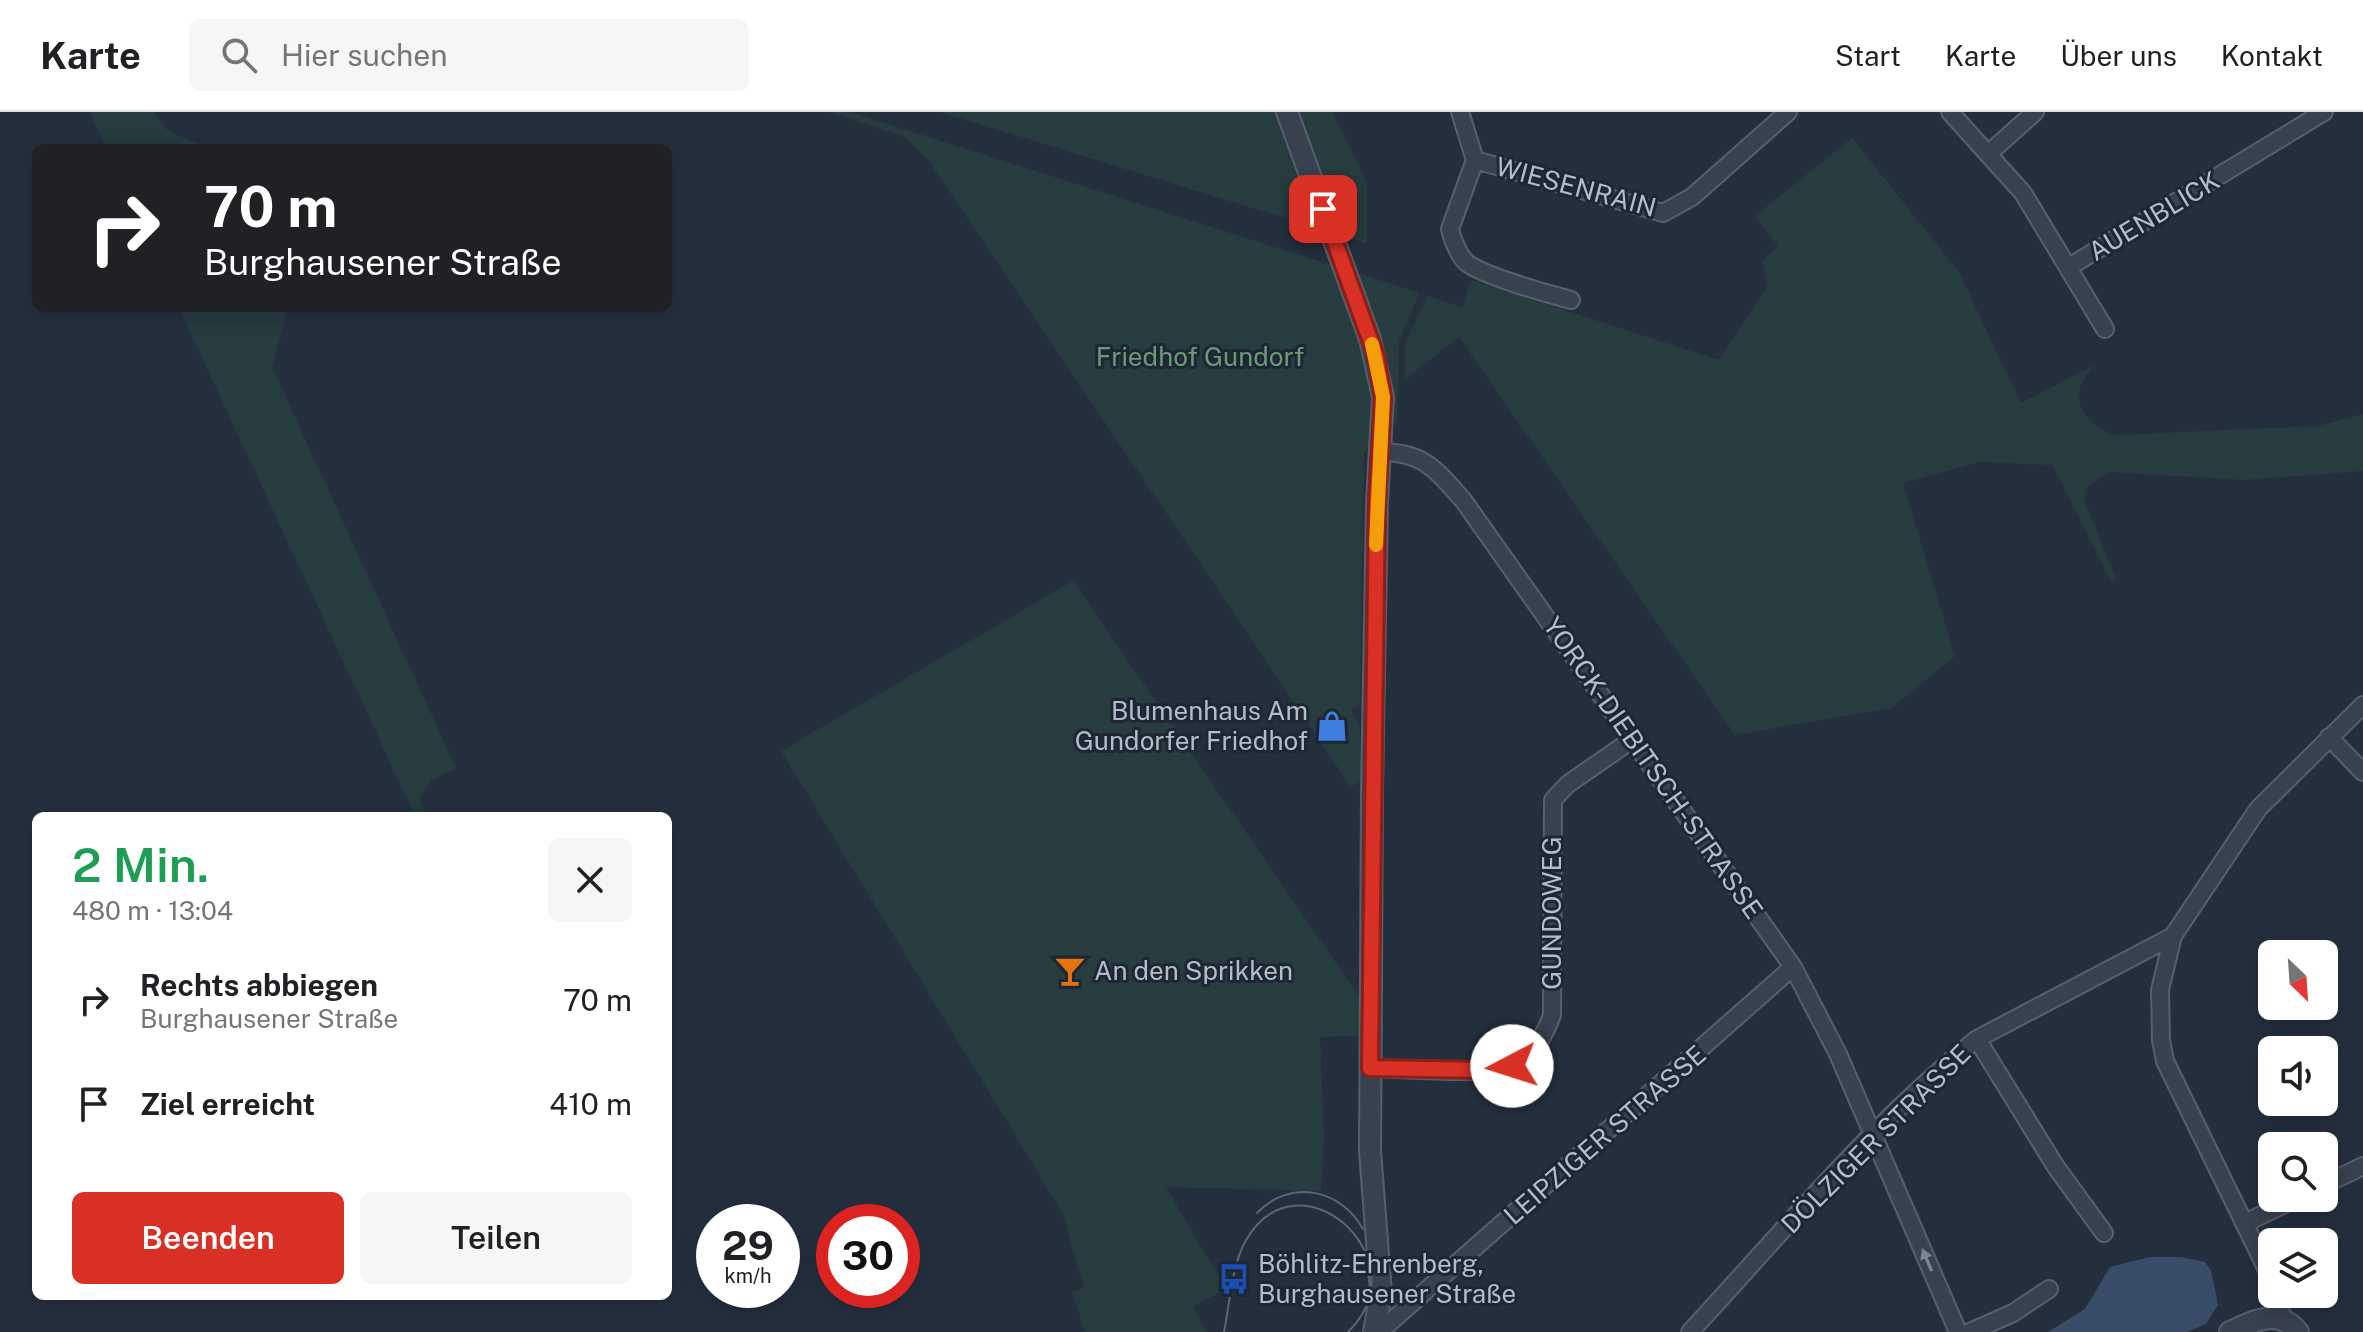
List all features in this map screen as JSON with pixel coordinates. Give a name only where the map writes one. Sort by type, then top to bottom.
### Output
[{"type":"street","points":[[1287,112],[1343,262],[1379,373],[1383,397],[1370,1068],[1370,1151],[1381,1293],[1377,1332]]},
{"type":"street","name":"WIESENRAIN","points":[[1460,112],[1475,160],[1663,213],[1692,197],[1788,112]]},
{"type":"street","name":"AUENBLICK","points":[[1950,112],[2023,193],[2069,267],[2324,112]]},
{"type":"street","points":[[1988,154],[2035,112]]},
{"type":"street","points":[[1475,160],[1450,229],[1452,239],[1467,262],[1530,288],[1571,300]]},
{"type":"street","points":[[2069,267],[2105,329]]},
{"type":"street","name":"YORCK-DIEBITSCH-STRASSE","points":[[1380,452],[1406,452],[1418,458],[1463,500],[1793,967],[1875,1135],[1958,1332]]},
{"type":"street","points":[[2258,1250],[2165,1061],[2161,1040],[2160,990],[2173,936],[2249,820],[2363,705]]},
{"type":"street","points":[[2329,737],[2363,772]]},
{"type":"street","name":"GUNDOWEG","points":[[1370,1068],[1499,1069],[1521,1061],[1536,1046],[1552,1015],[1553,800],[1568,784],[1633,739]]},
{"type":"street","name":"DÖLZIGER STRASSE","points":[[1690,1332],[1875,1135],[1977,1039],[2173,936]]},
{"type":"street","name":"LEIPZIGER STRASSE","points":[[1377,1332],[1793,967]]},
{"type":"street","points":[[1977,1039],[2056,1167],[2104,1233]]},
{"type":"street","points":[[2338,1178],[2363,1166]]},
{"type":"street","points":[[2245,1223],[2268,1212]]},
{"type":"street","points":[[1970,1332],[2013,1313],[2049,1289]]},
{"type":"street","points":[[2280,1308],[2281,1317],[2298,1332]]},
{"type":"street","points":[[2230,1332],[2257,1320],[2281,1317]]},
{"type":"green space","points":[[90,112],[154,112],[168,131],[199,144],[104,144]]},
{"type":"green space","name":"Friedhof Gundorf","points":[[830,112],[850,112],[1334,266],[1367,354],[1375,400],[1372,447],[1364,453],[1360,704],[1351,710],[1360,725],[1362,780],[1351,787],[928,160],[905,137]]},
{"type":"green space","points":[[940,112],[1277,112],[1317,223],[1314,227]]},
{"type":"green space","points":[[1297,112],[1333,112],[1367,183],[1367,244],[1343,236]]},
{"type":"green space","points":[[1852,138],[1959,272],[2021,403],[2096,364],[2081,385],[2081,405],[2092,422],[2114,435],[2318,426],[2363,414],[2363,471],[2244,480],[2109,472],[2087,487],[2084,499],[2116,579],[2112,583],[2053,465],[1979,462],[1903,483],[1955,656],[1892,708],[1735,735],[1459,337],[1405,379],[1405,345],[1427,296],[1462,307],[1471,280],[1719,360],[1768,285],[1762,261],[1778,246],[1755,216]]},
{"type":"green space","points":[[1357,273],[1419,293],[1399,342],[1397,425],[1392,419],[1384,351]]},
{"type":"green space","points":[[181,312],[287,312],[272,367],[456,768],[430,781],[420,798],[425,812],[413,812]]},
{"type":"green space","points":[[1073,581],[1362,1001],[1361,1036],[1320,1037],[1324,1140],[1321,1191],[1166,1187],[1226,1289],[1193,1307],[1207,1332],[1085,1332],[1072,1292],[1084,1287],[1062,1212],[781,751]]},
{"type":"water","points":[[2150,1257],[2181,1257],[2205,1262],[2211,1271],[2218,1305],[2206,1324],[2187,1332],[2048,1332],[2085,1309],[2110,1267]]},
{"type":"tram line","points":[[1257,1213],[1284,1195],[1314,1193],[1342,1205],[1363,1229]]},
{"type":"tram line","points":[[1224,1332],[1234,1274],[1245,1242],[1268,1216],[1294,1206],[1321,1209],[1344,1224],[1362,1246],[1371,1274],[1367,1303],[1348,1332]]},
{"type":"slow traffic","points":[[1372,344],[1383,397],[1376,545]]},
{"type":"place","name":"Blumenhaus Am Gundorfer Friedhof","points":[[1332,726]]},
{"type":"place","name":"An den Sprikken","points":[[1070,971]]},
{"type":"place","name":"Böhlitz-Ehrenberg, Burghausener Straße","points":[[1234,1279]]},
{"type":"route","points":[[1323,209],[1376,356],[1383,397],[1377,502],[1370,1068],[1486,1070],[1512,1066]]}]
